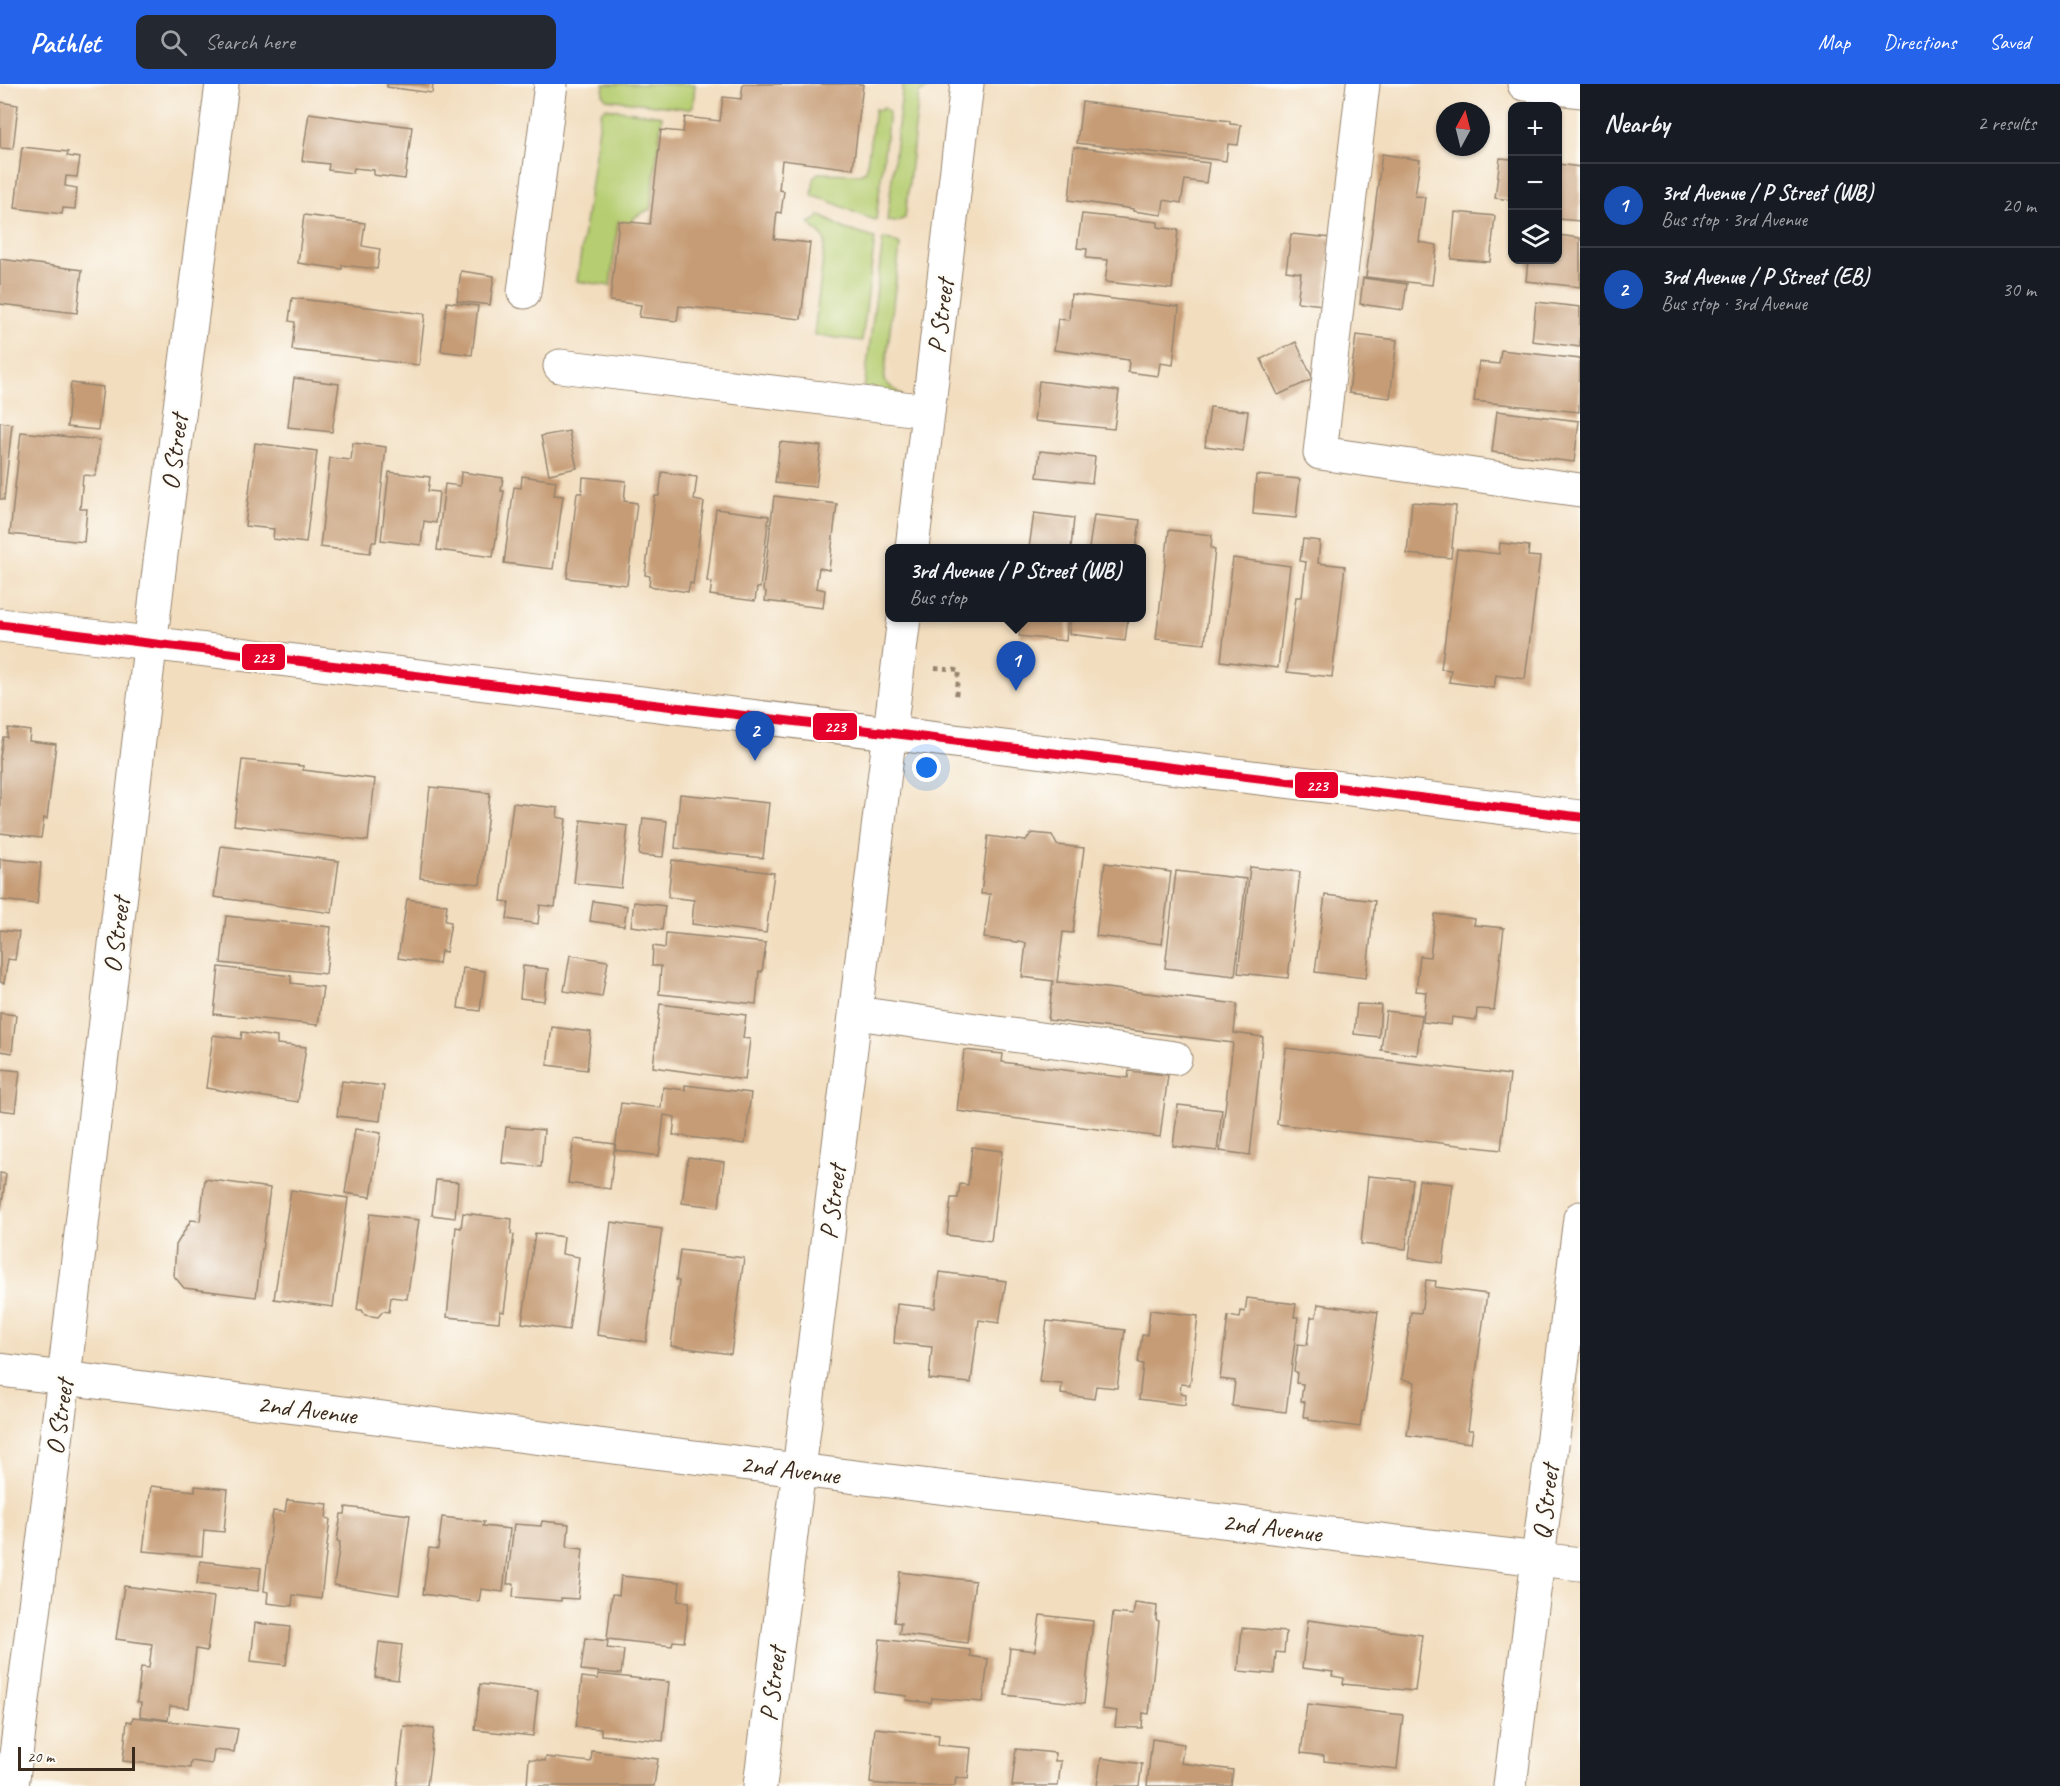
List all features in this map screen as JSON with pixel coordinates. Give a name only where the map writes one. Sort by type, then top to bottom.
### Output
[{"type":"street","name":"O Street","points":[[12,1786],[64,1378],[151,644],[222,84]]},
{"type":"street","points":[[524,292],[551,84]]},
{"type":"street","name":"P Street","points":[[913,544],[967,84]]},
{"type":"street","points":[[1363,84],[1320,453],[1580,490]]},
{"type":"street","points":[[1524,84],[1580,89]]},
{"type":"street","points":[[560,366],[928,411]]},
{"type":"street","name":"P Street","points":[[760,1786],[903,622]]},
{"type":"street","points":[[0,625],[1580,817]]},
{"type":"street","points":[[856,1013],[1175,1059]]},
{"type":"street","name":"Q Street","points":[[1510,1786],[1580,1218]]},
{"type":"street","name":"2nd Avenue","points":[[0,1370],[798,1470],[1580,1564]]},
{"type":"path","points":[[923,668],[959,670],[956,697]]},
{"type":"green space","points":[[604,84],[695,84],[693,106],[689,109],[606,99],[603,94]]},
{"type":"green space","points":[[903,84],[935,84],[919,93],[905,218],[896,222],[887,221]]},
{"type":"green space","points":[[883,107],[889,112],[876,220],[812,196],[814,177],[818,173],[859,174],[866,171],[875,109],[880,110]]},
{"type":"green space","points":[[605,108],[662,116],[650,209],[635,217],[630,223],[618,221],[610,286],[577,281],[601,112]]},
{"type":"green space","points":[[819,215],[845,229],[875,238],[862,341],[814,335],[825,241],[809,223],[817,219]]},
{"type":"green space","points":[[883,239],[900,245],[884,381],[901,395],[863,398]]},
{"type":"building","points":[[387,84],[433,84],[432,93],[387,87]]},
{"type":"building","points":[[743,84],[863,84],[853,169],[782,160],[779,190],[784,191],[781,213],[777,212],[774,239],[810,243],[801,319],[679,306],[677,321],[639,317],[641,305],[610,301],[619,221],[650,224],[661,130],[683,132],[685,117],[720,121],[723,97],[741,99]]},
{"type":"building","points":[[0,102],[18,105],[13,149],[0,148]]},
{"type":"building","points":[[1082,102],[1230,121],[1230,124],[1241,125],[1238,145],[1228,144],[1226,161],[1077,143]]},
{"type":"building","points":[[309,113],[412,127],[405,179],[374,175],[374,170],[354,168],[353,173],[328,170],[329,164],[302,161]]},
{"type":"building","points":[[22,147],[68,152],[67,156],[80,158],[77,177],[66,176],[65,186],[77,188],[75,209],[63,208],[62,214],[15,208]]},
{"type":"building","points":[[1074,147],[1209,163],[1206,183],[1185,180],[1181,203],[1164,200],[1162,215],[1069,200]]},
{"type":"building","points":[[1382,154],[1420,160],[1415,196],[1425,197],[1419,242],[1437,245],[1432,285],[1366,277]]},
{"type":"building","points":[[1500,158],[1508,159],[1508,200],[1495,198]]},
{"type":"building","points":[[1562,165],[1580,167],[1580,221],[1562,219]]},
{"type":"building","points":[[1455,212],[1495,216],[1490,262],[1451,259]]},
{"type":"building","points":[[1082,214],[1158,222],[1158,227],[1178,230],[1172,289],[1105,282],[1108,260],[1086,258],[1087,249],[1077,248]]},
{"type":"building","points":[[304,215],[365,223],[362,246],[380,249],[377,269],[342,265],[342,269],[298,263]]},
{"type":"building","points":[[1291,234],[1332,238],[1323,305],[1297,302],[1301,273],[1286,271]]},
{"type":"building","points":[[1562,236],[1580,238],[1580,287],[1526,281],[1528,264],[1562,264]]},
{"type":"building","points":[[0,259],[82,270],[77,313],[0,304]]},
{"type":"building","points":[[461,271],[494,276],[490,305],[457,301]]},
{"type":"building","points":[[1363,278],[1407,284],[1403,310],[1360,304]]},
{"type":"building","points":[[1071,294],[1179,307],[1173,365],[1160,363],[1158,376],[1128,372],[1129,360],[1054,350],[1058,319],[1069,320]]},
{"type":"building","points":[[292,298],[425,314],[419,365],[292,350],[295,322],[289,321]]},
{"type":"building","points":[[447,302],[478,306],[472,355],[441,351]]},
{"type":"building","points":[[1536,302],[1580,307],[1580,347],[1532,341]]},
{"type":"building","points":[[1356,335],[1397,340],[1390,398],[1349,393]]},
{"type":"building","points":[[1296,342],[1313,379],[1278,395],[1261,359]]},
{"type":"building","points":[[1501,350],[1580,359],[1579,412],[1474,401],[1479,362],[1499,364]]},
{"type":"building","points":[[294,378],[339,384],[332,432],[288,427]]},
{"type":"building","points":[[1039,381],[1119,391],[1114,429],[1034,421]]},
{"type":"building","points":[[71,383],[103,387],[98,430],[67,427]]},
{"type":"building","points":[[1210,407],[1248,411],[1243,451],[1205,446]]},
{"type":"building","points":[[1497,411],[1579,421],[1574,462],[1492,452]]},
{"type":"building","points":[[0,422],[12,424],[4,500],[0,499]]},
{"type":"building","points":[[569,431],[577,468],[549,474],[541,436]]},
{"type":"building","points":[[21,432],[100,440],[96,476],[83,475],[80,509],[87,509],[84,542],[10,534]]},
{"type":"building","points":[[780,442],[821,446],[816,487],[775,483]]},
{"type":"building","points":[[255,443],[317,451],[306,543],[273,539],[274,529],[245,526]]},
{"type":"building","points":[[353,443],[386,447],[376,542],[372,542],[370,553],[320,547],[330,458],[351,460]]},
{"type":"building","points":[[1040,451],[1095,457],[1092,483],[1037,477]]},
{"type":"building","points":[[389,472],[430,477],[428,491],[439,492],[436,523],[424,521],[421,545],[381,540]]},
{"type":"building","points":[[461,472],[503,478],[501,491],[504,491],[493,557],[437,550],[445,484],[460,486]]},
{"type":"building","points":[[662,472],[697,477],[694,500],[704,502],[693,584],[690,583],[688,592],[649,586],[650,576],[645,575],[655,496],[659,496]]},
{"type":"building","points":[[1256,475],[1300,479],[1296,518],[1253,514]]},
{"type":"building","points":[[522,476],[556,481],[554,495],[563,496],[553,569],[504,563],[514,487],[521,488]]},
{"type":"building","points":[[583,477],[626,481],[624,501],[637,503],[627,585],[567,578],[577,493],[582,493]]},
{"type":"building","points":[[774,496],[837,504],[829,570],[819,568],[816,588],[825,590],[823,608],[765,601],[766,592],[763,590]]},
{"type":"building","points":[[1412,502],[1456,506],[1451,558],[1407,554]]},
{"type":"building","points":[[716,509],[769,516],[760,588],[757,588],[755,601],[710,595],[712,582],[707,581]]},
{"type":"building","points":[[1034,513],[1074,518],[1071,544],[1030,544]]},
{"type":"building","points":[[1094,515],[1140,520],[1137,544],[1090,544]]},
{"type":"building","points":[[1169,530],[1212,535],[1211,548],[1215,549],[1205,644],[1156,639]]},
{"type":"building","points":[[1303,539],[1320,541],[1318,563],[1345,566],[1332,677],[1287,672],[1296,597],[1302,597],[1306,562],[1300,561]]},
{"type":"building","points":[[1500,543],[1529,546],[1528,556],[1540,557],[1525,679],[1496,675],[1494,688],[1449,682],[1451,670],[1441,669],[1457,549],[1499,554]]},
{"type":"building","points":[[1233,558],[1290,566],[1278,668],[1221,661]]},
{"type":"building","points":[[1021,622],[1068,622],[1066,641],[1019,636]]},
{"type":"building","points":[[1070,622],[1127,622],[1125,641],[1069,634]]},
{"type":"building","points":[[8,728],[30,731],[29,741],[56,744],[47,819],[44,818],[41,838],[0,833],[0,757],[3,737],[7,737]]},
{"type":"building","points":[[242,760],[303,766],[303,770],[375,779],[368,841],[234,825]]},
{"type":"building","points":[[430,787],[490,793],[480,884],[420,878]]},
{"type":"building","points":[[680,794],[769,803],[763,858],[675,848]]},
{"type":"building","points":[[513,803],[558,808],[557,817],[566,819],[555,907],[540,905],[538,924],[507,919],[509,902],[501,901]]},
{"type":"building","points":[[643,818],[667,821],[663,857],[639,855]]},
{"type":"building","points":[[581,820],[628,826],[621,888],[574,883]]},
{"type":"building","points":[[1032,833],[1052,835],[1057,845],[1084,848],[1073,933],[1063,932],[1057,982],[1237,1004],[1234,1033],[1263,1037],[1250,1155],[1220,1151],[1233,1043],[1048,1020],[1053,981],[1022,977],[1026,943],[984,938],[990,894],[981,894],[988,836],[1025,841]]},
{"type":"building","points":[[221,846],[339,861],[332,913],[214,897]]},
{"type":"building","points":[[0,859],[41,863],[37,904],[0,900]]},
{"type":"building","points":[[672,860],[774,873],[766,933],[692,924],[694,900],[668,897]]},
{"type":"building","points":[[1105,863],[1171,872],[1162,944],[1096,936]]},
{"type":"building","points":[[1250,867],[1300,872],[1288,978],[1238,973]]},
{"type":"building","points":[[1176,871],[1246,879],[1235,976],[1165,968]]},
{"type":"building","points":[[1325,895],[1375,901],[1366,978],[1315,972]]},
{"type":"building","points":[[407,899],[447,905],[445,921],[451,922],[446,952],[441,951],[439,964],[398,958]]},
{"type":"building","points":[[593,901],[627,906],[624,926],[590,921]]},
{"type":"building","points":[[634,902],[665,906],[662,930],[631,926]]},
{"type":"building","points":[[1435,914],[1475,919],[1474,925],[1504,928],[1494,1010],[1477,1009],[1476,1020],[1452,1017],[1451,1025],[1423,1022],[1426,992],[1416,991],[1420,956],[1430,957]]},
{"type":"building","points":[[226,916],[331,927],[326,974],[221,963]]},
{"type":"building","points":[[0,930],[19,932],[15,960],[8,959],[4,983],[0,982]]},
{"type":"building","points":[[666,933],[766,943],[762,972],[759,971],[756,1004],[659,994],[661,966],[652,966],[653,946],[665,948]]},
{"type":"building","points":[[570,955],[608,961],[602,997],[564,991]]},
{"type":"building","points":[[523,966],[548,969],[544,1001],[520,998]]},
{"type":"building","points":[[219,967],[291,976],[291,983],[323,987],[318,1025],[214,1014]]},
{"type":"building","points":[[463,968],[485,971],[480,1011],[458,1008]]},
{"type":"building","points":[[660,1004],[746,1015],[743,1038],[750,1039],[745,1080],[653,1067]]},
{"type":"building","points":[[1357,1004],[1381,1005],[1379,1037],[1354,1034]]},
{"type":"building","points":[[1386,1011],[1422,1015],[1417,1055],[1381,1050]]},
{"type":"building","points":[[0,1013],[16,1015],[12,1053],[0,1051]]},
{"type":"building","points":[[552,1027],[591,1032],[587,1070],[547,1065]]},
{"type":"building","points":[[242,1032],[277,1037],[277,1044],[306,1047],[298,1102],[206,1088],[213,1035],[241,1039]]},
{"type":"building","points":[[1286,1048],[1510,1075],[1501,1150],[1277,1124]]},
{"type":"building","points":[[964,1050],[1003,1054],[1002,1062],[1128,1078],[1129,1071],[1168,1075],[1160,1137],[957,1111]]},
{"type":"building","points":[[0,1069],[20,1071],[15,1112],[0,1110]]},
{"type":"building","points":[[342,1081],[384,1086],[380,1121],[337,1116]]},
{"type":"building","points":[[685,1085],[751,1093],[745,1144],[673,1135],[675,1117],[664,1115],[659,1156],[615,1150],[621,1103],[661,1108],[663,1087],[685,1090]]},
{"type":"building","points":[[1178,1105],[1222,1110],[1217,1151],[1173,1146]]},
{"type":"building","points":[[506,1127],[544,1130],[541,1167],[502,1163]]},
{"type":"building","points":[[355,1129],[381,1133],[371,1197],[345,1193]]},
{"type":"building","points":[[574,1139],[615,1144],[610,1189],[568,1183]]},
{"type":"building","points":[[972,1147],[1002,1151],[991,1241],[947,1235],[951,1198],[958,1198],[960,1184],[968,1185]]},
{"type":"building","points":[[688,1157],[724,1162],[719,1207],[682,1203]]},
{"type":"building","points":[[0,1173],[6,1174],[1,1210],[0,1210]]},
{"type":"building","points":[[1368,1176],[1413,1180],[1406,1249],[1361,1244]]},
{"type":"building","points":[[205,1179],[270,1188],[256,1297],[184,1288],[174,1276],[176,1245],[191,1220],[200,1221]]},
{"type":"building","points":[[436,1180],[458,1182],[455,1218],[432,1215]]},
{"type":"building","points":[[1419,1180],[1453,1184],[1443,1263],[1409,1258]]},
{"type":"building","points":[[291,1190],[348,1198],[333,1307],[274,1299]]},
{"type":"building","points":[[463,1213],[512,1219],[511,1234],[514,1235],[504,1312],[500,1311],[499,1322],[447,1317],[456,1227],[461,1228]]},
{"type":"building","points":[[370,1214],[419,1220],[407,1299],[391,1297],[389,1312],[383,1311],[378,1317],[365,1315],[362,1310],[357,1310]]},
{"type":"building","points":[[611,1222],[662,1229],[646,1342],[597,1335]]},
{"type":"building","points":[[535,1233],[564,1237],[562,1254],[579,1257],[569,1330],[522,1323]]},
{"type":"building","points":[[680,1250],[744,1258],[731,1354],[671,1346],[679,1281],[676,1280]]},
{"type":"building","points":[[940,1272],[1006,1281],[999,1323],[979,1320],[971,1383],[929,1379],[932,1347],[894,1343],[897,1304],[935,1308]]},
{"type":"building","points":[[1426,1280],[1436,1281],[1435,1287],[1487,1294],[1468,1430],[1473,1430],[1471,1443],[1407,1435],[1415,1382],[1402,1379],[1411,1312],[1421,1313]]},
{"type":"building","points":[[1247,1298],[1296,1304],[1294,1317],[1298,1317],[1286,1412],[1232,1406],[1235,1381],[1220,1379],[1228,1316],[1240,1318],[1241,1311],[1245,1312]]},
{"type":"building","points":[[1318,1304],[1378,1312],[1360,1427],[1309,1420],[1309,1417],[1303,1417],[1305,1402],[1301,1401],[1303,1384],[1296,1383],[1297,1372],[1294,1371],[1298,1344],[1307,1345],[1311,1317],[1316,1317]]},
{"type":"building","points":[[1150,1310],[1198,1316],[1190,1385],[1181,1384],[1180,1393],[1186,1394],[1185,1405],[1139,1399],[1143,1364],[1138,1363],[1142,1335],[1147,1335]]},
{"type":"building","points":[[1047,1321],[1125,1330],[1117,1388],[1096,1386],[1094,1399],[1061,1394],[1062,1384],[1039,1382]]},
{"type":"building","points":[[151,1486],[195,1491],[195,1486],[228,1489],[224,1532],[204,1530],[202,1556],[143,1551]]},
{"type":"building","points":[[287,1500],[328,1504],[326,1518],[330,1519],[321,1599],[293,1595],[292,1606],[267,1603],[268,1592],[264,1591],[273,1511],[285,1512]]},
{"type":"building","points":[[346,1507],[410,1515],[399,1595],[334,1585],[341,1514],[345,1514]]},
{"type":"building","points":[[442,1517],[484,1522],[483,1526],[510,1529],[503,1592],[481,1589],[479,1602],[423,1594],[429,1548],[438,1549]]},
{"type":"building","points":[[542,1521],[569,1524],[567,1547],[583,1549],[578,1599],[561,1598],[561,1601],[513,1597],[514,1584],[507,1584],[514,1524],[541,1526]]},
{"type":"building","points":[[200,1561],[261,1568],[258,1591],[197,1584]]},
{"type":"building","points":[[900,1572],[975,1581],[967,1643],[899,1634],[901,1623],[894,1622]]},
{"type":"building","points":[[621,1576],[680,1582],[678,1601],[689,1602],[684,1642],[673,1641],[672,1646],[607,1639],[612,1594],[619,1595]]},
{"type":"building","points":[[124,1586],[214,1597],[207,1651],[196,1649],[189,1708],[170,1706],[168,1720],[140,1716],[141,1703],[137,1702],[141,1667],[149,1668],[152,1644],[116,1639]]},
{"type":"building","points":[[1135,1603],[1157,1606],[1156,1620],[1159,1621],[1149,1714],[1143,1713],[1142,1728],[1115,1727],[1117,1711],[1102,1709],[1113,1613],[1133,1615]]},
{"type":"building","points":[[1040,1615],[1093,1621],[1084,1704],[1005,1695],[1010,1648],[1035,1651]]},
{"type":"building","points":[[1308,1620],[1422,1635],[1415,1691],[1343,1684],[1344,1678],[1332,1676],[1333,1672],[1302,1668]]},
{"type":"building","points":[[255,1623],[290,1627],[286,1665],[251,1661]]},
{"type":"building","points":[[1242,1628],[1286,1632],[1284,1653],[1276,1652],[1274,1674],[1238,1671]]},
{"type":"building","points":[[585,1638],[608,1641],[607,1648],[624,1650],[621,1674],[581,1670]]},
{"type":"building","points":[[880,1639],[970,1650],[970,1656],[988,1659],[983,1702],[932,1698],[931,1703],[906,1700],[907,1696],[874,1692]]},
{"type":"building","points":[[379,1642],[402,1645],[398,1680],[375,1677]]},
{"type":"building","points":[[598,1674],[669,1682],[663,1741],[601,1735],[601,1729],[576,1727],[582,1677],[598,1679]]},
{"type":"building","points":[[480,1684],[538,1691],[533,1736],[475,1730]]},
{"type":"building","points":[[1307,1704],[1403,1715],[1397,1769],[1324,1761],[1324,1756],[1301,1753]]},
{"type":"building","points":[[133,1717],[238,1729],[234,1752],[214,1750],[212,1764],[191,1761],[190,1768],[123,1761],[127,1721],[132,1722]]},
{"type":"building","points":[[404,1726],[434,1729],[427,1786],[397,1786]]},
{"type":"building","points":[[875,1728],[939,1735],[938,1745],[971,1748],[968,1779],[956,1777],[955,1786],[901,1786],[870,1783]]},
{"type":"building","points":[[1152,1739],[1184,1744],[1181,1763],[1233,1770],[1231,1786],[1147,1786]]},
{"type":"building","points":[[1016,1749],[1055,1753],[1055,1761],[1061,1761],[1058,1786],[1012,1786]]},
{"type":"building","points":[[592,1751],[658,1759],[654,1786],[527,1786],[529,1759],[545,1761],[546,1757],[591,1762]]},
{"type":"building","points":[[1101,1758],[1142,1764],[1139,1786],[1097,1786]]},
{"type":"transit line","name":"223","points":[[0,625],[1580,817]]},
{"type":"place","name":"3rd Avenue / P Street (WB)","points":[[1016,691]]},
{"type":"place","name":"3rd Avenue / P Street (EB)","points":[[755,761]]}]
